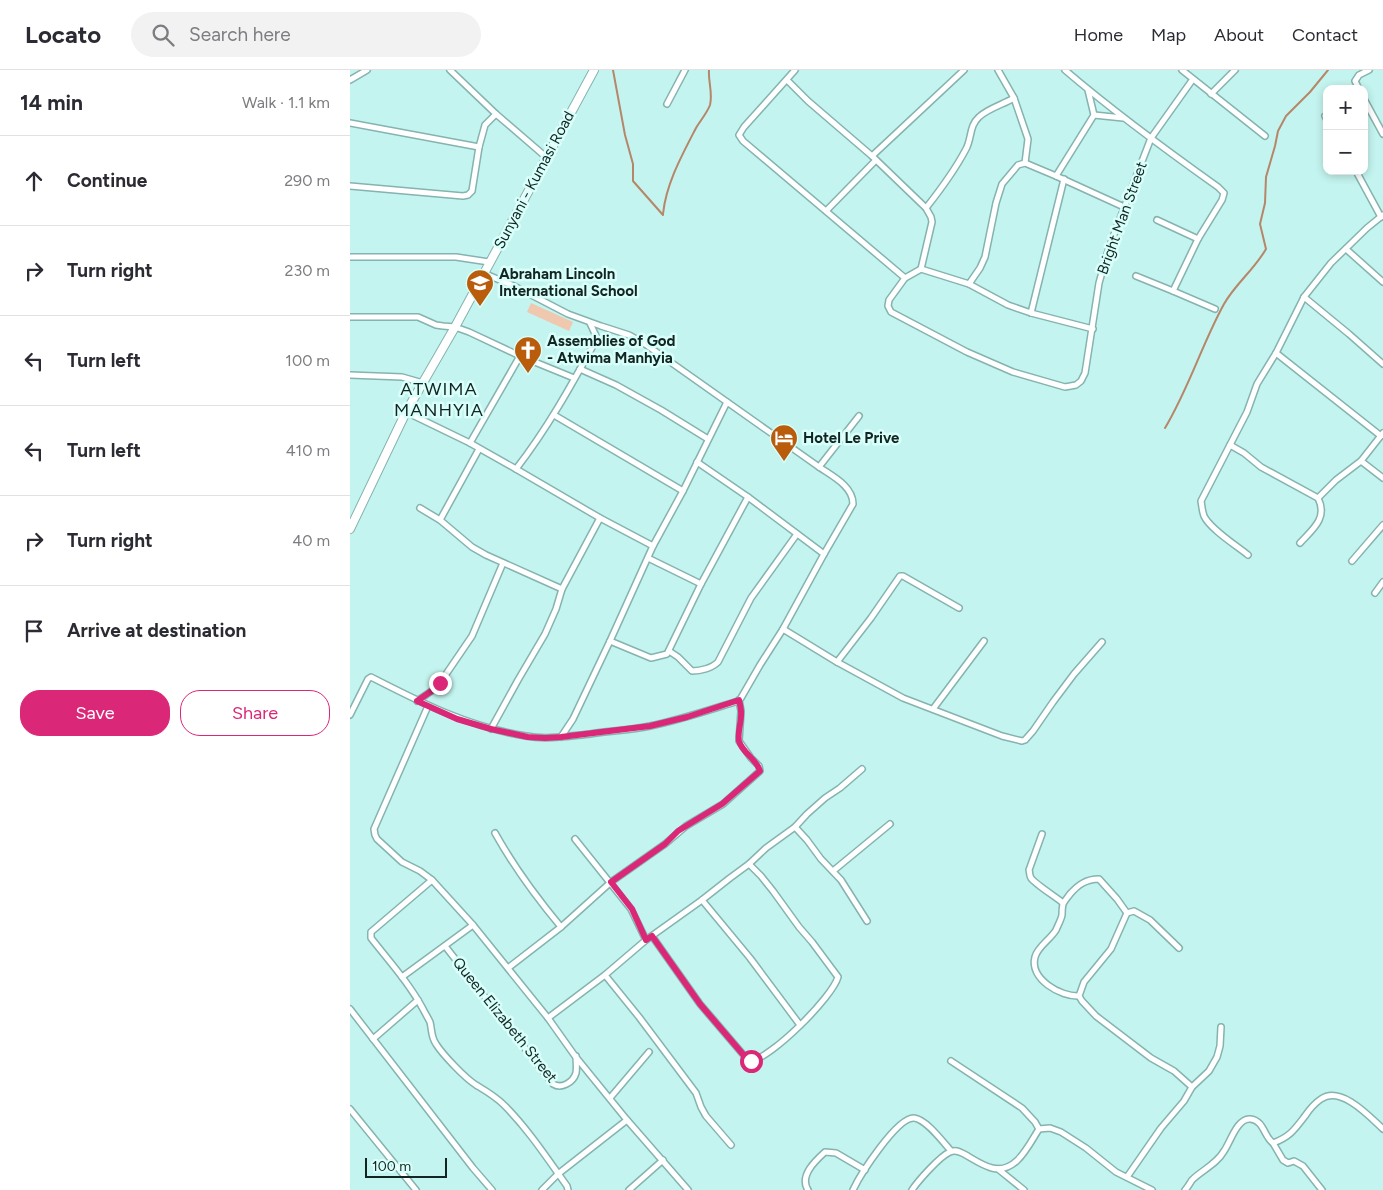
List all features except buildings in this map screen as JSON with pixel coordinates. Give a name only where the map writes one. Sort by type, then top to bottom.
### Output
[{"type":"main road","name":"Sunyani - Kumasi Road","points":[[350,529],[406,412],[594,70]]},
{"type":"street","points":[[350,80],[367,70]]},
{"type":"street","points":[[450,70],[496,114],[546,157]]},
{"type":"street","points":[[667,104],[685,70]]},
{"type":"street","points":[[795,70],[744,127],[739,135],[743,141],[905,278],[921,269],[969,284],[1008,305],[1092,329]]},
{"type":"street","points":[[826,211],[874,158],[964,70]]},
{"type":"street","points":[[998,70],[1014,98],[1028,139],[1025,163]]},
{"type":"street","points":[[1065,70],[1124,118],[1224,193],[1222,200],[1198,239],[1173,290]]},
{"type":"street","points":[[1182,70],[1265,136]]},
{"type":"street","points":[[1211,94],[1235,70]]},
{"type":"street","points":[[1357,85],[1355,81],[1357,77],[1369,70]]},
{"type":"street","name":"Bright Man Street","points":[[905,278],[889,300],[888,306],[891,312],[974,355],[1013,372],[1065,387],[1076,385],[1081,381],[1085,372],[1099,282],[1124,207],[1151,138],[1193,79]]},
{"type":"street","points":[[787,80],[808,101],[874,158],[926,208],[932,222],[921,269]]},
{"type":"street","points":[[1056,176],[1094,115],[1088,90]]},
{"type":"street","points":[[926,208],[945,184],[967,147],[975,122],[980,116],[1014,98]]},
{"type":"street","points":[[1368,106],[1383,134]]},
{"type":"street","points":[[350,186],[468,195],[472,191],[485,125],[496,114]]},
{"type":"street","points":[[1094,115],[1124,118]]},
{"type":"street","points":[[350,123],[479,148]]},
{"type":"street","points":[[969,284],[985,257],[996,203],[1002,184],[1018,165],[1025,163],[1124,207]]},
{"type":"street","points":[[1248,555],[1210,525],[1202,510],[1202,501],[1249,407],[1257,384],[1276,354],[1304,297],[1331,262],[1382,216],[1358,175]]},
{"type":"street","points":[[1031,313],[1064,179]]},
{"type":"street","points":[[1157,220],[1198,239]]},
{"type":"street","points":[[1346,249],[1383,282]]},
{"type":"street","points":[[350,257],[456,257],[489,262]]},
{"type":"street","points":[[350,715],[368,679],[371,677],[457,719],[528,737],[561,737],[650,726],[687,717],[739,700],[783,629],[853,504],[851,493],[845,486],[819,466],[629,334],[568,314],[514,286],[483,273]]},
{"type":"street","points":[[1136,276],[1216,309]]},
{"type":"street","points":[[1304,297],[1383,364]]},
{"type":"street","points":[[350,317],[418,316],[436,324],[469,332],[520,356],[574,378]]},
{"type":"street","points":[[516,468],[554,415],[595,342],[596,336],[590,322]]},
{"type":"street","points":[[1276,354],[1382,435],[1362,461],[1339,478],[1318,498]]},
{"type":"street","points":[[470,443],[520,356]]},
{"type":"street","points":[[580,369],[616,385],[708,439]]},
{"type":"street","points":[[350,375],[402,377],[424,382]]},
{"type":"street","points":[[561,737],[572,719],[610,641],[653,546],[683,492],[727,402]]},
{"type":"street","points":[[406,412],[470,443],[600,518],[653,546]]},
{"type":"street","points":[[554,415],[683,492]]},
{"type":"street","points":[[819,466],[859,416]]},
{"type":"street","points":[[1230,445],[1262,467],[1318,498],[1322,506],[1322,515],[1300,543]]},
{"type":"street","points":[[440,520],[479,449]]},
{"type":"street","points":[[1362,461],[1383,478]]},
{"type":"street","points":[[697,462],[748,497],[824,554]]},
{"type":"street","points":[[610,641],[651,658],[662,656],[669,651],[701,584],[748,497]]},
{"type":"street","points":[[420,508],[440,520],[472,546],[503,563],[562,589]]},
{"type":"street","points":[[491,729],[545,634],[562,589],[600,518]]},
{"type":"street","points":[[1352,561],[1383,525]]},
{"type":"street","points":[[669,651],[695,672],[712,667],[718,662],[748,603],[797,534]]},
{"type":"street","points":[[648,558],[701,584]]},
{"type":"street","points":[[417,701],[440,683],[472,636],[503,563]]},
{"type":"street","points":[[837,662],[900,576],[959,608]]},
{"type":"street","points":[[1375,593],[1383,582]]},
{"type":"street","points":[[783,629],[837,662],[903,698],[1017,740],[1025,740],[1034,731],[1074,674],[1102,642]]},
{"type":"street","points":[[933,709],[984,641]]},
{"type":"street","points":[[508,968],[561,927],[611,882],[665,844],[678,831],[722,804],[760,771],[759,766],[739,742],[741,711],[739,700]]},
{"type":"street","points":[[428,706],[374,829],[377,839],[402,862],[420,871],[432,880],[473,925],[627,1120],[688,1190]]},
{"type":"street","points":[[548,1018],[605,976],[646,940],[749,864],[766,848],[795,827],[825,798],[862,769]]},
{"type":"street","points":[[833,871],[890,824]]},
{"type":"street","points":[[795,827],[845,886],[867,921]]},
{"type":"street","points":[[495,833],[531,891],[561,927]]},
{"type":"street","points":[[1042,834],[1029,870],[1031,878],[1063,903]]},
{"type":"street","points":[[575,839],[632,909],[646,940]]},
{"type":"street","points":[[652,936],[700,1004],[747,1059],[751,1061],[762,1057],[818,1007],[829,994],[838,977],[812,942],[798,927],[773,891],[749,864]]},
{"type":"street","points":[[1127,913],[1099,879],[1091,879],[1077,886],[1063,903],[1062,917],[1053,934],[1038,951],[1034,959],[1035,969],[1039,976],[1050,986],[1072,996],[1079,996],[1096,1016],[1150,1058],[1174,1071],[1192,1088]]},
{"type":"street","points":[[432,880],[371,932],[371,938],[418,1000],[429,1019],[431,1034],[435,1044],[468,1079],[488,1091],[503,1104],[538,1144],[568,1190]]},
{"type":"street","points":[[702,900],[750,958],[800,1025]]},
{"type":"street","points":[[1127,913],[1134,911],[1150,920],[1179,948]]},
{"type":"street","points":[[1079,996],[1084,982],[1111,949],[1127,913]]},
{"type":"street","points":[[402,977],[473,925]]},
{"type":"street","name":"Queen Elizabeth Street","points":[[445,946],[552,1084],[563,1087],[574,1077],[576,1072],[576,1056]]},
{"type":"street","points":[[605,976],[639,1017],[696,1093],[706,1116],[731,1145]]},
{"type":"street","points":[[373,1039],[418,1000]]},
{"type":"street","points":[[350,1009],[492,1190]]},
{"type":"street","points":[[1127,1177],[1161,1128],[1192,1088],[1209,1071],[1220,1046],[1221,1027]]},
{"type":"street","points":[[610,1098],[649,1052]]},
{"type":"street","points":[[951,1061],[1022,1108],[1039,1129]]},
{"type":"street","points":[[1273,1143],[1290,1134],[1322,1098],[1333,1096],[1346,1099],[1358,1106],[1383,1129]]},
{"type":"street","points":[[350,1109],[416,1190]]},
{"type":"street","points":[[853,1190],[879,1147],[908,1119],[914,1118],[923,1121],[951,1151]]},
{"type":"street","points":[[1186,1190],[1192,1180],[1224,1152],[1238,1126],[1247,1119],[1257,1122],[1264,1129],[1282,1160],[1288,1163],[1294,1161],[1303,1166],[1322,1190]]},
{"type":"street","points":[[542,1190],[558,1174],[627,1120]]},
{"type":"street","points":[[1039,1129],[1050,1128],[1061,1132],[1086,1148],[1116,1172],[1152,1190]]},
{"type":"street","points":[[912,1190],[951,1151],[959,1151],[991,1168],[1004,1169],[1022,1156],[1039,1129]]},
{"type":"street","points":[[808,1190],[805,1186],[805,1178],[809,1170],[825,1152],[836,1153],[865,1170]]},
{"type":"street","points":[[629,1190],[662,1160]]},
{"type":"street","points":[[998,1169],[1024,1190]]},
{"type":"shaded area","points":[[531,303],[573,322],[569,331],[527,312]]},
{"type":"waterway","points":[[613,70],[625,135],[633,164],[633,181],[663,215]]},
{"type":"waterway","points":[[663,214],[667,192],[675,170],[710,105],[709,70]]},
{"type":"waterway","points":[[1165,428],[1174,413],[1224,304],[1266,249],[1260,224],[1265,203],[1266,177],[1278,131],[1286,116],[1310,92],[1328,70]]},
{"type":"place","name":"Abraham Lincoln International School","points":[[480,307]]},
{"type":"place","name":"Assemblies of God - Atwima Manhyia","points":[[528,374]]},
{"type":"place","name":"Hotel Le Prive","points":[[784,462]]},
{"type":"district","name":"ATWIMA MANHYIA","points":[[439,399]]},
{"type":"route","points":[[440,683],[417,701],[457,719],[491,729],[528,737],[545,738],[650,726],[687,717],[739,700],[741,711],[739,742],[759,766],[760,771],[722,804],[678,831],[665,844],[611,882],[632,909],[646,940],[652,936],[700,1004],[747,1059],[751,1061]]}]
